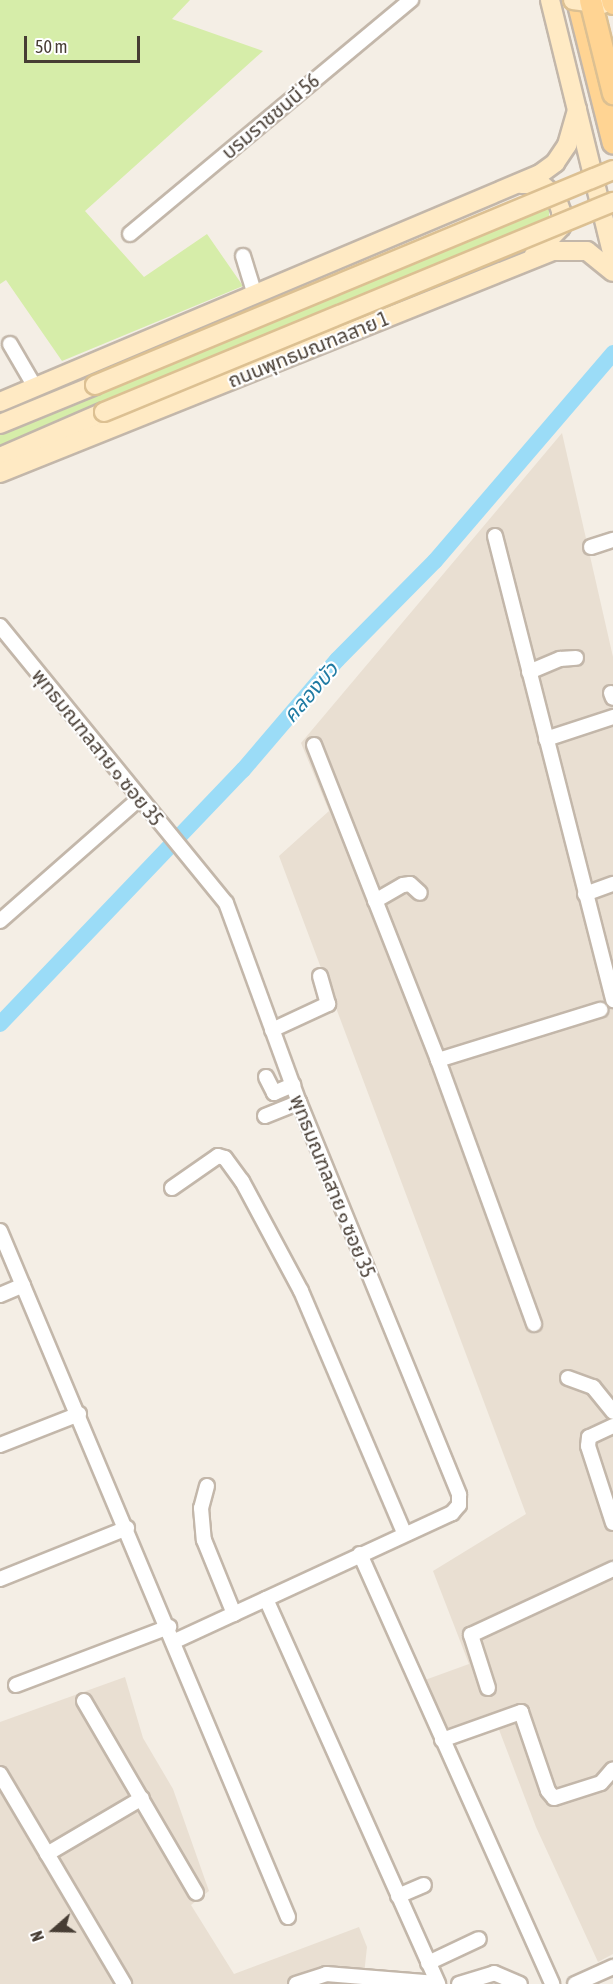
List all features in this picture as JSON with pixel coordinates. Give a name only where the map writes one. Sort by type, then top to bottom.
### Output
[{"type":"main road","points":[[550,0],[613,256]]},
{"type":"main road","points":[[613,1],[596,5],[575,0],[613,143]]},
{"type":"main road","points":[[590,0],[613,93]]},
{"type":"main road","points":[[502,190],[555,163],[567,145],[577,110]]},
{"type":"main road","points":[[0,424],[613,170]]},
{"type":"main road","points":[[0,402],[525,182],[541,184],[556,197],[561,211],[561,227],[528,260]]},
{"type":"main road","name":"ถนนพุทธมณฑลสาย 1","points":[[0,457],[613,202]]},
{"type":"main road","name":"ถนนพุทธมณฑลสาย 1","points":[[0,473],[553,251],[578,249],[598,256],[613,272]]},
{"type":"street","name":"บรมราชชนนี 56","points":[[130,234],[411,0]]},
{"type":"street","points":[[243,256],[255,295]]},
{"type":"street","points":[[10,344],[36,387]]},
{"type":"street","points":[[438,1059],[600,1010],[613,996],[495,536]]},
{"type":"street","points":[[591,547],[613,540]]},
{"type":"street","name":"พุทธมณฑลสาย ๑ ซอย 35","points":[[0,626],[5,642],[140,798],[226,903],[299,1102],[459,1495],[459,1505],[452,1513],[404,1532],[175,1641]]},
{"type":"street","points":[[529,672],[560,659],[576,658]]},
{"type":"street","points":[[546,739],[613,717]]},
{"type":"street","points":[[314,745],[438,1059],[534,1324]]},
{"type":"street","points":[[0,921],[140,798]]},
{"type":"street","points":[[375,901],[403,885],[410,884],[420,893]]},
{"type":"street","points":[[585,894],[613,884]]},
{"type":"street","points":[[272,1030],[328,1004],[320,976]]},
{"type":"street","points":[[600,1010],[613,1016]]},
{"type":"street","points":[[266,1077],[274,1094],[293,1085]]},
{"type":"street","points":[[266,1116],[299,1102]]},
{"type":"street","points":[[172,1188],[218,1156],[225,1158],[242,1181],[302,1291],[404,1532]]},
{"type":"street","points":[[0,1231],[175,1641],[288,1917]]},
{"type":"street","points":[[0,1295],[23,1285]]},
{"type":"street","points":[[568,1378],[593,1387],[613,1412]]},
{"type":"street","points":[[0,1445],[79,1414]]},
{"type":"street","points":[[613,1426],[589,1437],[588,1446],[613,1523]]},
{"type":"street","points":[[207,1486],[201,1508],[204,1539],[234,1614]]},
{"type":"street","points":[[0,1579],[127,1528]]},
{"type":"street","points":[[360,1554],[552,1984]]},
{"type":"street","points":[[488,1688],[471,1635],[613,1569]]},
{"type":"street","points":[[266,1599],[437,1983],[326,1974],[296,1984]]},
{"type":"street","points":[[16,1685],[169,1627]]},
{"type":"street","points":[[84,1701],[196,1893]]},
{"type":"street","points":[[442,1740],[521,1712],[548,1791],[554,1798],[601,1783],[613,1769]]},
{"type":"street","points":[[0,1774],[124,1984]]},
{"type":"street","points":[[47,1854],[142,1798]]},
{"type":"street","points":[[398,1896],[424,1885]]},
{"type":"street","points":[[428,1963],[479,1939]]},
{"type":"street","points":[[574,1984],[613,1967]]},
{"type":"street","points":[[459,1984],[494,1973],[520,1984]]},
{"type":"shaded area","points":[[562,433],[613,657],[613,1954],[598,1962],[536,1827],[498,1727],[453,1746],[425,1680],[469,1664],[433,1571],[526,1514],[279,856],[329,811],[301,743]]},
{"type":"shaded area","points":[[125,1677],[143,1738],[173,1789],[209,1891],[191,1905],[234,1974],[359,1927],[367,1947],[363,1984],[0,1984],[0,1722]]},
{"type":"green space","points":[[0,0],[190,0],[172,19],[263,51],[85,211],[144,277],[207,234],[243,286],[62,361],[6,280],[0,284]]},
{"type":"green space","points":[[537,192],[543,193],[549,208],[549,235],[536,245],[257,357],[0,449],[0,433],[90,396],[250,312]]},
{"type":"waterway","name":"คลองบัว","points":[[0,1024],[243,770],[337,660],[435,561],[613,353]]}]
